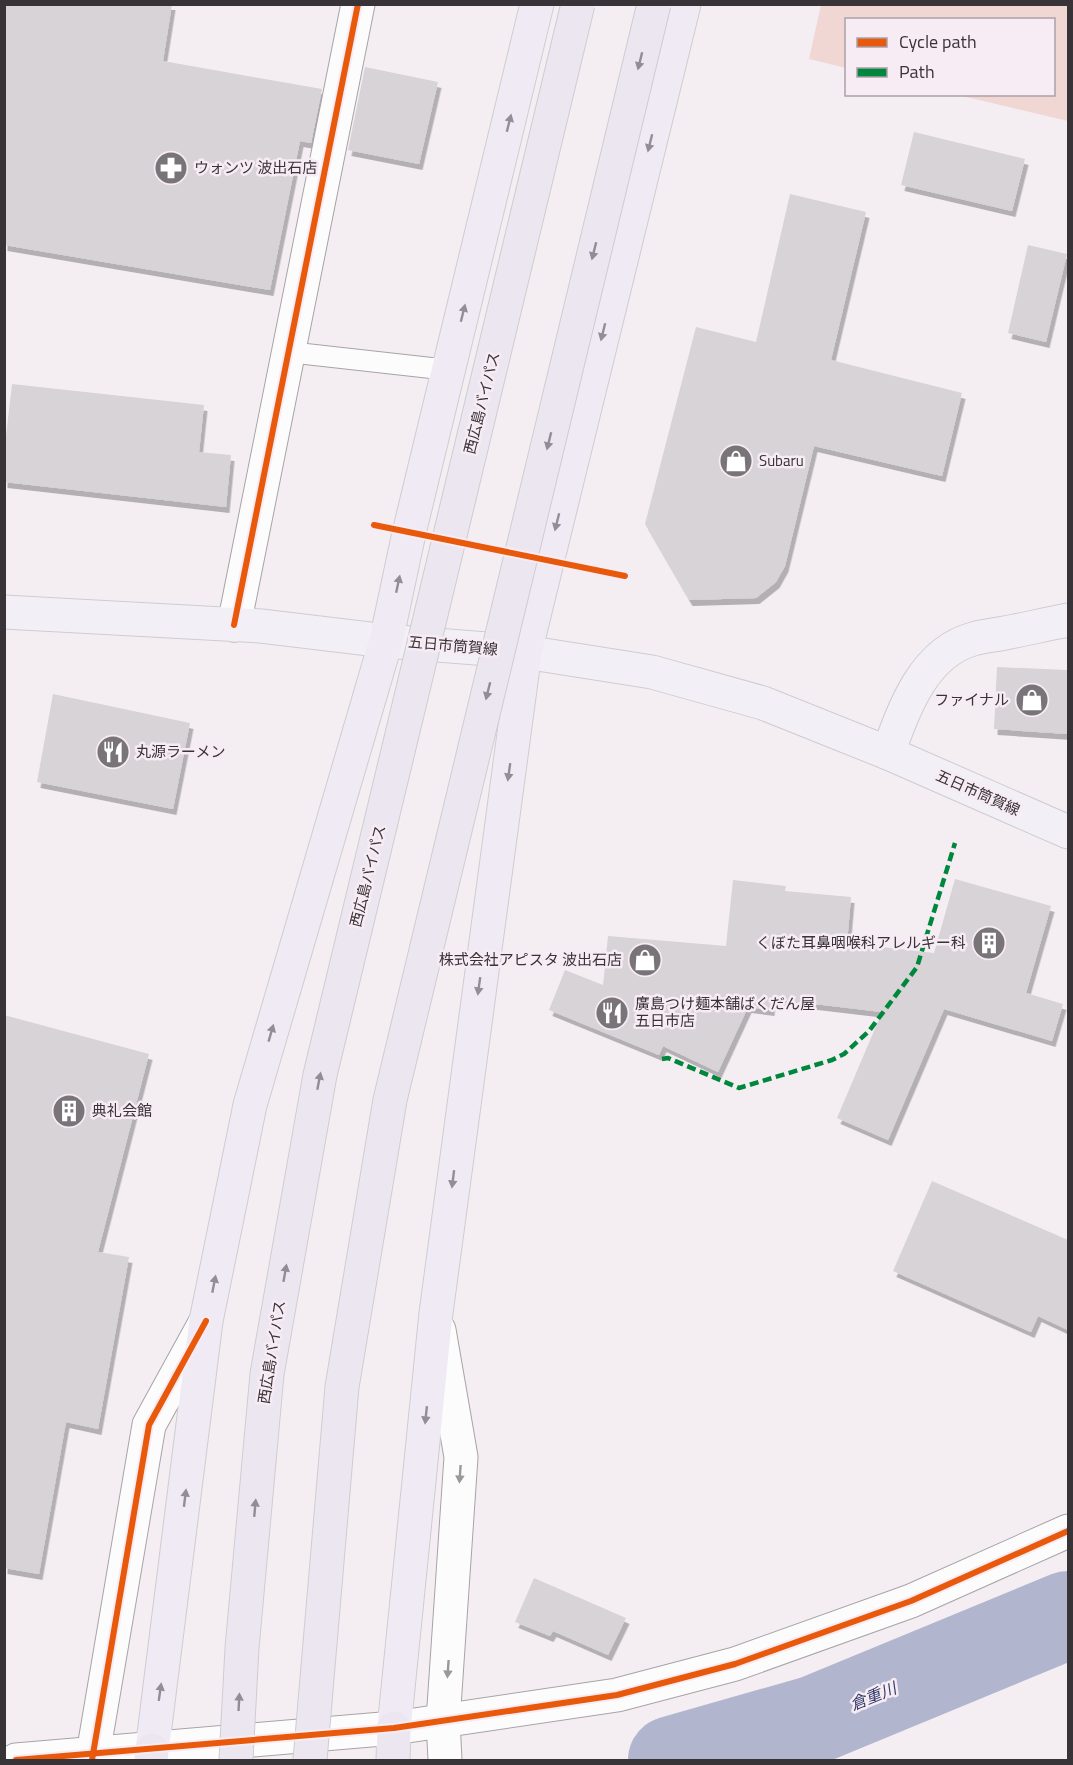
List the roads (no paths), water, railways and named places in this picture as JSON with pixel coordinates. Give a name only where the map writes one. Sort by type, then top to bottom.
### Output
[{"type":"highway","points":[[151,1755],[206,1321],[250,1104],[386,641],[409,532],[537,4]]},
{"type":"highway","name":"西広島バイパス","points":[[236,1761],[242,1648],[267,1374],[320,1075],[578,4]]},
{"type":"highway","points":[[310,1761],[342,1387],[390,1100],[654,4]]},
{"type":"highway","points":[[394,1740],[436,1313],[525,652],[684,4]]},
{"type":"main road","name":"五日市筒賀線","points":[[4,612],[234,625],[386,641],[525,652],[652,672],[752,699],[888,753],[1068,832]]},
{"type":"main road","points":[[888,753],[901,718],[920,681],[935,660],[973,639],[1068,620]]},
{"type":"street","points":[[234,625],[357,4]]},
{"type":"street","points":[[436,1313],[461,1457],[444,1739]]},
{"type":"street","points":[[92,1758],[149,1425],[206,1321]]},
{"type":"street","points":[[16,1761],[444,1739],[735,1664],[911,1601],[1068,1531]]},
{"type":"lane","points":[[288,352],[449,370]]},
{"type":"waterway","name":"倉重川","points":[[672,1760],[816,1719],[1068,1615]]},
{"type":"place","name":"ウォンツ 波出石店","points":[[171,168]]},
{"type":"place","name":"Subaru","points":[[736,461]]},
{"type":"place","name":"ファイナル","points":[[1032,700]]},
{"type":"place","name":"丸源ラーメン","points":[[113,752]]},
{"type":"place","name":"くぼた耳鼻咽喉科アレルギー科","points":[[989,943]]},
{"type":"place","name":"株式会社アピスタ 波出石店","points":[[645,960]]},
{"type":"place","name":"廣島つけ麺本舗ばくだん屋 五日市店","points":[[612,1013]]},
{"type":"place","name":"典礼会館","points":[[69,1111]]}]
